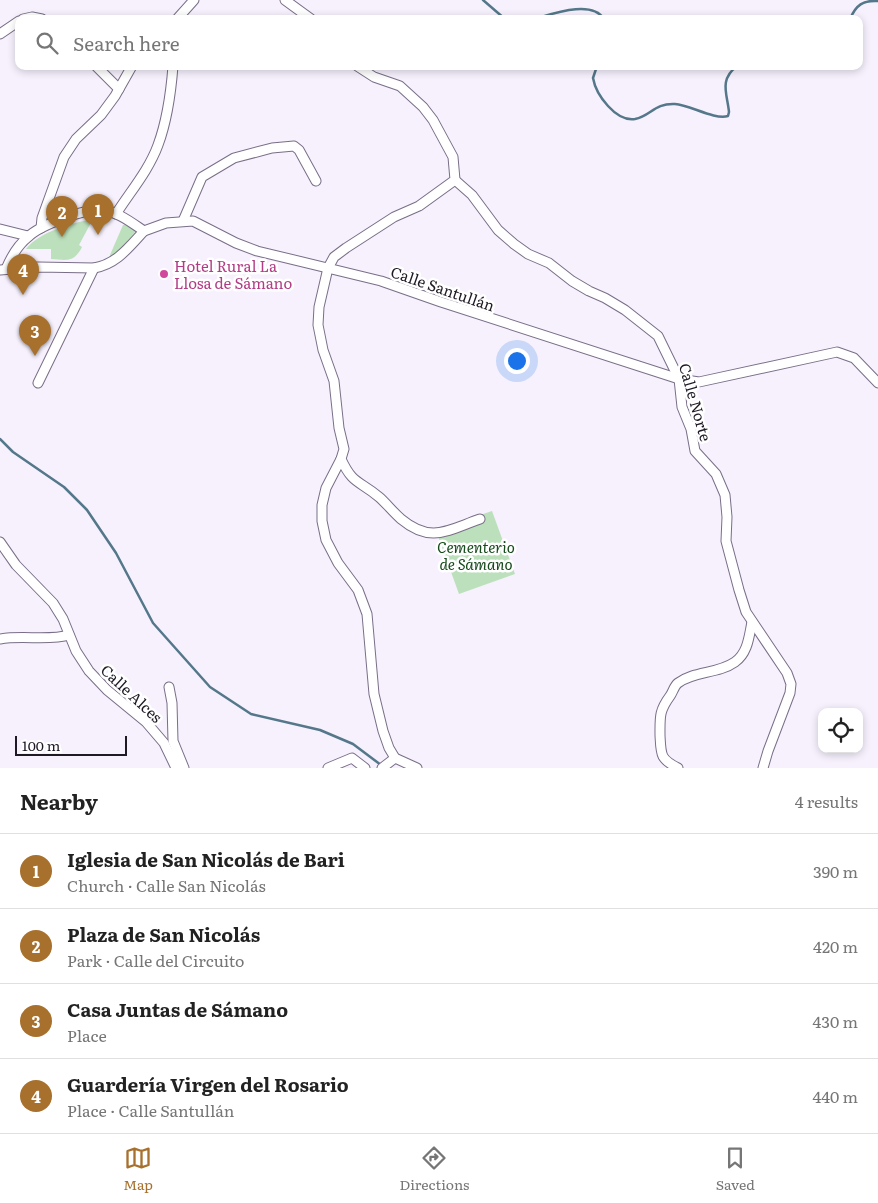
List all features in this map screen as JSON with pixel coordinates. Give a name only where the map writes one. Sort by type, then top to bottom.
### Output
[{"type":"street","points":[[181,15],[194,0]]},
{"type":"street","points":[[285,0],[306,15]]},
{"type":"street","points":[[0,34],[15,24]]},
{"type":"street","points":[[100,70],[119,88]]},
{"type":"street","points":[[41,228],[42,218],[64,157],[76,139],[101,115],[115,96],[130,70]]},
{"type":"street","points":[[116,214],[158,147],[165,118],[172,70]]},
{"type":"street","points":[[363,70],[374,77],[400,86],[433,120],[453,157],[455,180],[419,206],[394,217],[334,257],[328,268],[319,307],[318,325],[323,350],[334,381],[339,428],[344,449],[326,488],[322,504],[322,521],[326,540],[338,563],[358,590],[367,614],[374,694],[389,748],[388,763],[417,768]]},
{"type":"street","points":[[183,221],[202,177],[234,158],[272,148],[294,146],[299,150],[316,181]]},
{"type":"street","name":"Calle Norte","points":[[455,180],[472,196],[498,230],[514,244],[528,254],[549,263],[588,291],[605,298],[625,310],[658,336],[679,379],[682,407],[691,429],[695,451],[716,474],[725,495],[727,517],[726,541],[731,564],[744,604],[752,622],[787,673],[791,684],[790,693],[763,768]]},
{"type":"street","points":[[3,269],[28,236],[41,228],[93,211],[101,210],[116,214],[144,231]]},
{"type":"street","name":"Calle Santullán","points":[[3,269],[38,267],[94,268],[103,266],[114,261],[144,231],[160,224],[193,221],[236,243],[258,251],[381,281],[679,379],[699,382],[837,352],[854,358],[878,383]]},
{"type":"street","points":[[0,229],[28,236]]},
{"type":"street","points":[[38,383],[94,268]]},
{"type":"street","points":[[341,459],[347,472],[356,482],[378,496],[400,518],[414,528],[427,533],[438,534],[480,519]]},
{"type":"street","name":"Calle Alces","points":[[0,542],[16,564],[53,603],[63,619],[76,651],[89,671],[107,690],[146,722],[164,744],[176,768]]},
{"type":"street","points":[[678,768],[668,763],[662,756],[659,718],[664,703],[680,682],[696,675],[716,671],[735,662],[747,649],[752,622]]},
{"type":"street","points":[[0,639],[14,637],[61,638],[69,635]]},
{"type":"street","points":[[169,687],[172,703],[173,741],[184,768]]},
{"type":"street","points":[[328,768],[352,758],[365,768]]},
{"type":"green space","points":[[93,219],[79,245],[82,247],[73,258],[65,260],[51,259],[51,249],[26,249],[47,233]]},
{"type":"green space","points":[[123,225],[135,230],[135,232],[114,257],[110,258],[110,255]]},
{"type":"green space","name":"Cementerio de Sámano","points":[[492,511],[515,574],[459,594],[438,536],[482,520],[480,515]]},
{"type":"waterway","points":[[483,0],[500,15]]},
{"type":"waterway","points":[[852,15],[861,4],[868,1],[878,1]]},
{"type":"waterway","points":[[548,15],[562,11],[582,9],[591,10],[600,15]]},
{"type":"waterway","points":[[596,70],[593,78],[598,92],[614,112],[628,119],[635,119],[668,104],[681,105],[716,116],[728,116],[726,82],[732,70]]},
{"type":"waterway","points":[[0,439],[13,452],[64,487],[87,510],[116,553],[153,623],[210,687],[251,714],[320,730],[353,744],[381,765]]},
{"type":"place","name":"Iglesia de San Nicolás de Bari","points":[[98,235]]},
{"type":"place","name":"Plaza de San Nicolás","points":[[62,237]]},
{"type":"place","name":"Hotel Rural La Llosa de Sámano","points":[[164,274]]},
{"type":"place","name":"Guardería Virgen del Rosario","points":[[23,295]]},
{"type":"place","name":"Casa Juntas de Sámano","points":[[35,356]]}]
